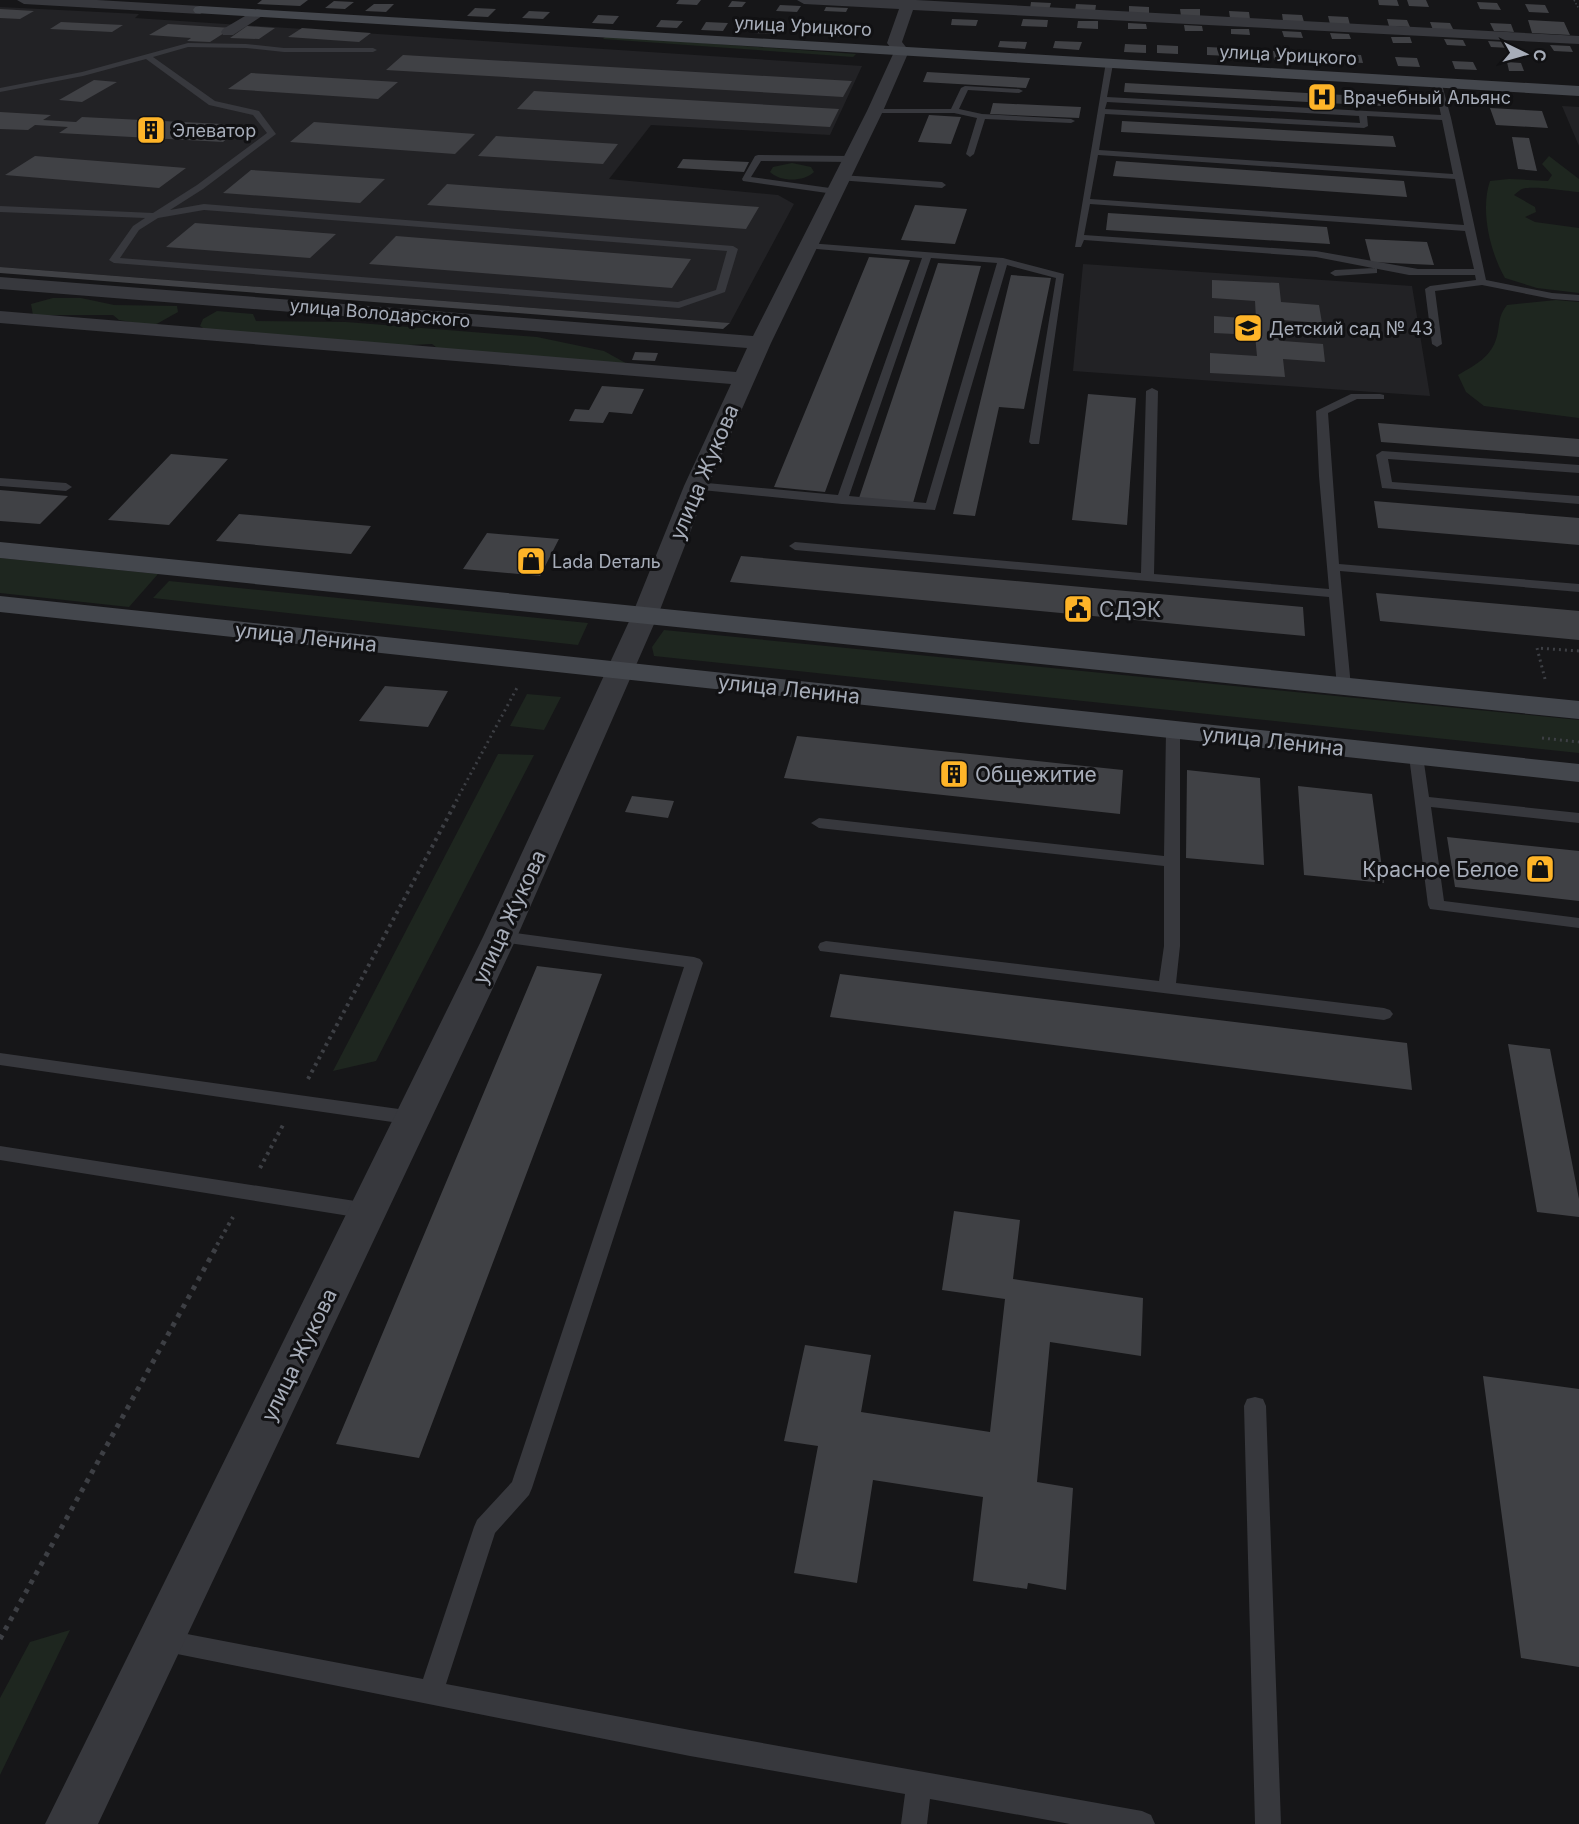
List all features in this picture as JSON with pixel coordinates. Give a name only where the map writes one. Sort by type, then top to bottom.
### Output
[{"type":"street","name":"улица Урицкого","points":[[24,0],[1579,92]]},
{"type":"street","points":[[200,10],[217,0]]},
{"type":"street","points":[[804,0],[908,3],[1579,39]]},
{"type":"street","name":"улица Жукова","points":[[71,1824],[500,938],[621,670],[696,486],[760,343],[875,111],[902,51],[894,43],[908,3]]},
{"type":"street","points":[[228,32],[257,13]]},
{"type":"street","name":"улица Володарского","points":[[0,283],[760,343]]},
{"type":"street","points":[[4,317],[48,287]]},
{"type":"street","name":"улица Володарского","points":[[4,317],[744,379]]},
{"type":"street","points":[[0,549],[1579,710]]},
{"type":"street","name":"улица Ленина","points":[[0,604],[1173,731],[1579,772]]},
{"type":"lane","points":[[0,90],[83,74],[188,45],[246,46],[284,50],[373,50]]},
{"type":"lane","points":[[0,209],[154,216],[204,207],[732,249],[720,292],[679,305],[114,260],[136,228],[154,216],[201,187],[272,134],[256,113],[212,104],[148,57]]},
{"type":"lane","points":[[1109,64],[1079,241],[1316,254],[1418,272]]},
{"type":"lane","points":[[1438,83],[1481,277]]},
{"type":"lane","points":[[954,111],[965,88],[1019,91]]},
{"type":"lane","points":[[1103,99],[1446,118]]},
{"type":"lane","points":[[875,111],[954,111],[982,116],[1071,121]]},
{"type":"lane","points":[[1101,111],[1364,126],[1363,113]]},
{"type":"lane","points":[[970,154],[982,116]]},
{"type":"lane","points":[[1094,152],[1459,177]]},
{"type":"lane","points":[[842,176],[758,158],[746,179],[842,176],[942,185]]},
{"type":"lane","points":[[1086,201],[1470,228]]},
{"type":"lane","points":[[808,246],[1003,261],[1061,276],[1035,442]]},
{"type":"lane","points":[[842,500],[927,256]]},
{"type":"lane","points":[[696,486],[931,507],[1003,261]]},
{"type":"lane","points":[[1335,273],[1418,272],[1481,277],[1552,296],[1579,298]]},
{"type":"lane","points":[[1437,344],[1430,289],[1481,277]]},
{"type":"lane","points":[[1147,577],[1152,391]]},
{"type":"lane","points":[[1344,687],[1325,476],[1322,411],[1355,396],[1380,397]]},
{"type":"lane","points":[[1579,469],[1382,454],[1386,485],[1579,500]]},
{"type":"lane","points":[[0,482],[66,487]]},
{"type":"lane","points":[[795,546],[1337,594]]},
{"type":"lane","points":[[1334,567],[1579,588]]},
{"type":"lane","points":[[1167,987],[1172,946],[1173,731]]},
{"type":"lane","points":[[1416,756],[1436,905],[1579,923]]},
{"type":"lane","points":[[1421,801],[1579,818]]},
{"type":"lane","points":[[819,822],[1172,862]]},
{"type":"lane","points":[[431,1693],[485,1527],[521,1488],[694,963],[500,938]]},
{"type":"lane","points":[[826,947],[1384,1014]]},
{"type":"lane","points":[[0,1059],[413,1118]]},
{"type":"lane","points":[[0,1153],[368,1211]]},
{"type":"lane","points":[[1255,1406],[1268,1824]]},
{"type":"lane","points":[[161,1641],[690,1743],[1142,1824]]},
{"type":"lane","points":[[914,1824],[919,1783]]},
{"type":"path","points":[[1574,0],[1579,9]]},
{"type":"path","points":[[1546,686],[1537,648],[1579,651]]},
{"type":"path","points":[[0,1639],[295,1102],[519,684]]},
{"type":"shaded area","points":[[0,7],[139,14],[135,18],[862,66],[830,135],[651,125],[609,179],[778,195],[794,204],[730,323],[0,267]]},
{"type":"shaded area","points":[[606,36],[856,54],[853,57],[603,39]]},
{"type":"shaded area","points":[[1562,106],[1579,107],[1579,146]]},
{"type":"shaded area","points":[[1549,156],[1579,179],[1579,192],[1526,188],[1514,195],[1535,207],[1536,212],[1525,217],[1535,222],[1579,228],[1579,293],[1537,288],[1505,278],[1495,256],[1488,231],[1486,205],[1490,181],[1509,179],[1548,181],[1552,175],[1542,164]]},
{"type":"shaded area","points":[[792,163],[811,167],[814,172],[804,178],[792,180],[780,178],[770,172],[773,167]]},
{"type":"shaded area","name":"Детский сад № 43","points":[[1083,264],[1412,286],[1430,396],[1073,371]]},
{"type":"shaded area","points":[[53,298],[81,298],[114,305],[177,306],[178,312],[153,326],[119,320],[113,315],[33,315],[31,304]]},
{"type":"shaded area","points":[[1556,300],[1579,302],[1579,418],[1484,406],[1466,392],[1458,375],[1482,360],[1491,350],[1495,343],[1501,316],[1507,305]]},
{"type":"shaded area","points":[[217,311],[253,314],[256,321],[346,322],[537,337],[604,351],[631,366],[441,351],[432,344],[385,346],[251,335],[212,331],[200,326],[203,319]]},
{"type":"shaded area","points":[[0,558],[158,574],[129,607],[0,593]]},
{"type":"shaded area","points":[[169,581],[588,623],[578,645],[153,598]]},
{"type":"shaded area","points":[[664,630],[1579,720],[1579,753],[654,656],[652,647]]},
{"type":"shaded area","points":[[527,694],[561,697],[544,730],[510,726]]},
{"type":"shaded area","points":[[498,754],[534,755],[376,1061],[333,1071]]},
{"type":"shaded area","points":[[70,1630],[0,1775],[0,1698],[30,1642]]},
{"type":"building","points":[[262,0],[308,0],[300,6],[257,4]]},
{"type":"building","points":[[679,0],[701,0],[697,5],[676,4]]},
{"type":"building","points":[[1378,0],[1397,0],[1399,6],[1379,5]]},
{"type":"building","points":[[1407,0],[1426,0],[1429,7],[1409,6]]},
{"type":"building","points":[[334,1],[354,2],[345,9],[325,8]]},
{"type":"building","points":[[732,1],[746,2],[742,7],[728,7]]},
{"type":"building","points":[[1031,2],[1051,3],[1049,10],[1030,9]]},
{"type":"building","points":[[1477,2],[1497,3],[1501,10],[1480,9]]},
{"type":"building","points":[[374,4],[394,4],[386,12],[365,11]]},
{"type":"building","points":[[1076,4],[1096,5],[1095,12],[1075,11]]},
{"type":"building","points":[[1525,4],[1545,5],[1549,13],[1529,12]]},
{"type":"building","points":[[780,5],[801,6],[797,12],[776,11]]},
{"type":"building","points":[[1129,6],[1149,7],[1149,14],[1129,14]]},
{"type":"building","points":[[826,7],[848,8],[846,12],[824,11]]},
{"type":"building","points":[[475,8],[496,9],[488,17],[467,16]]},
{"type":"building","points":[[0,9],[34,11],[20,19],[0,18]]},
{"type":"building","points":[[1180,9],[1200,9],[1200,17],[1181,16]]},
{"type":"building","points":[[529,11],[550,12],[543,19],[522,18]]},
{"type":"building","points":[[1229,11],[1249,12],[1250,19],[1230,18]]},
{"type":"building","points":[[1282,14],[1302,15],[1304,22],[1283,21]]},
{"type":"building","points":[[598,15],[619,16],[613,24],[592,23]]},
{"type":"building","points":[[1328,16],[1348,17],[1350,25],[1330,24]]},
{"type":"building","points":[[952,19],[978,20],[976,26],[951,25]]},
{"type":"building","points":[[1023,19],[1048,20],[1047,27],[1021,26]]},
{"type":"building","points":[[1387,19],[1407,20],[1410,27],[1389,26]]},
{"type":"building","points":[[661,20],[683,21],[677,28],[656,27]]},
{"type":"building","points":[[1528,20],[1564,22],[1570,35],[1532,33]]},
{"type":"building","points":[[1078,21],[1098,21],[1098,29],[1077,28]]},
{"type":"building","points":[[61,22],[123,25],[112,32],[50,29]]},
{"type":"building","points":[[706,22],[728,23],[723,31],[701,30]]},
{"type":"building","points":[[1430,22],[1450,23],[1454,31],[1433,30]]},
{"type":"building","points":[[1128,23],[1146,24],[1147,29],[1128,29]]},
{"type":"building","points":[[1490,23],[1511,24],[1514,32],[1494,31]]},
{"type":"building","points":[[168,24],[232,28],[210,42],[187,41],[191,38],[149,35]]},
{"type":"building","points":[[1184,25],[1202,26],[1203,31],[1185,31]]},
{"type":"building","points":[[247,26],[275,28],[259,39],[230,38]]},
{"type":"building","points":[[758,26],[780,27],[775,34],[753,33]]},
{"type":"building","points":[[302,28],[371,33],[359,42],[288,37]]},
{"type":"building","points":[[825,28],[846,29],[842,37],[820,36]]},
{"type":"building","points":[[1231,29],[1249,29],[1250,35],[1231,34]]},
{"type":"building","points":[[1282,31],[1301,32],[1303,38],[1284,37]]},
{"type":"building","points":[[1330,33],[1349,34],[1351,39],[1332,39]]},
{"type":"building","points":[[1391,37],[1410,37],[1412,43],[1393,43]]},
{"type":"building","points":[[1444,39],[1463,40],[1466,46],[1447,45]]},
{"type":"building","points":[[1000,41],[1027,42],[1025,49],[998,47]]},
{"type":"building","points":[[1055,41],[1082,42],[1079,50],[1053,48]]},
{"type":"building","points":[[1488,41],[1507,42],[1510,48],[1491,47]]},
{"type":"building","points":[[1125,44],[1146,45],[1146,53],[1124,52]]},
{"type":"building","points":[[1157,45],[1178,46],[1178,54],[1157,53]]},
{"type":"building","points":[[1550,45],[1570,46],[1573,52],[1554,51]]},
{"type":"building","points":[[1207,47],[1228,48],[1229,56],[1207,55]]},
{"type":"building","points":[[1273,51],[1294,52],[1295,61],[1274,60]]},
{"type":"building","points":[[1340,54],[1361,55],[1363,63],[1342,62]]},
{"type":"building","points":[[403,55],[852,81],[843,97],[386,70]]},
{"type":"building","points":[[1395,57],[1417,58],[1420,67],[1398,66]]},
{"type":"building","points":[[1452,61],[1473,62],[1477,70],[1455,69]]},
{"type":"building","points":[[1507,62],[1521,63],[1524,71],[1509,71]]},
{"type":"building","points":[[927,72],[1030,78],[1026,88],[923,82]]},
{"type":"building","points":[[251,73],[398,82],[378,99],[228,89]]},
{"type":"building","points":[[94,80],[117,82],[82,102],[59,100]]},
{"type":"building","points":[[1125,83],[1381,97],[1383,106],[1124,92]]},
{"type":"building","points":[[534,91],[839,109],[830,127],[517,109]]},
{"type":"building","points":[[993,103],[1081,107],[1079,118],[990,114]]},
{"type":"building","points":[[1490,108],[1542,111],[1548,128],[1496,125]]},
{"type":"building","name":"Элеватор","points":[[0,112],[51,115],[43,120],[76,122],[82,117],[243,125],[223,142],[59,133],[68,127],[35,125],[28,130],[0,129]]},
{"type":"building","points":[[929,115],[961,117],[951,144],[918,142]]},
{"type":"building","points":[[1122,121],[1393,136],[1396,147],[1121,132]]},
{"type":"building","points":[[314,122],[475,134],[455,154],[290,142]]},
{"type":"building","points":[[496,136],[618,144],[603,164],[478,156]]},
{"type":"building","points":[[1512,137],[1529,138],[1537,171],[1518,169]]},
{"type":"building","points":[[35,156],[186,168],[159,188],[5,175]]},
{"type":"building","points":[[683,159],[749,162],[744,172],[677,168]]},
{"type":"building","points":[[1116,161],[1404,181],[1407,197],[1113,176]]},
{"type":"building","points":[[251,170],[385,179],[360,203],[223,193]]},
{"type":"building","points":[[447,184],[759,207],[746,229],[427,205]]},
{"type":"building","points":[[915,205],[967,209],[955,244],[901,240]]},
{"type":"building","points":[[1108,213],[1327,227],[1330,244],[1106,230]]},
{"type":"building","points":[[195,223],[336,234],[310,258],[166,247]]},
{"type":"building","points":[[396,236],[691,259],[672,288],[369,264]]},
{"type":"building","points":[[1365,239],[1427,242],[1434,265],[1371,262]]},
{"type":"building","points":[[869,257],[910,260],[825,492],[774,487]]},
{"type":"building","points":[[938,263],[981,266],[913,503],[859,498]]},
{"type":"building","points":[[0,267],[730,323],[723,329],[0,273]]},
{"type":"building","points":[[1011,275],[1051,278],[1024,409],[999,407],[975,516],[953,514]]},
{"type":"building","points":[[1212,280],[1279,283],[1281,302],[1319,305],[1322,323],[1281,320],[1283,341],[1323,344],[1325,362],[1283,359],[1285,377],[1210,373],[1210,353],[1257,356],[1255,335],[1214,333],[1214,316],[1256,319],[1255,301],[1212,298]]},
{"type":"building","points":[[635,352],[658,353],[655,361],[632,360]]},
{"type":"building","points":[[602,386],[644,389],[632,414],[609,412],[603,423],[569,421],[575,409],[589,410]]},
{"type":"building","points":[[1088,394],[1136,398],[1127,525],[1072,520]]},
{"type":"building","points":[[1378,423],[1579,439],[1579,457],[1381,442]]},
{"type":"building","points":[[171,454],[228,459],[169,525],[108,520]]},
{"type":"building","points":[[0,490],[68,496],[40,524],[0,521]]},
{"type":"building","points":[[1374,501],[1579,518],[1579,545],[1378,528]]},
{"type":"building","points":[[239,514],[371,526],[351,554],[216,541]]},
{"type":"building","points":[[487,533],[559,539],[540,576],[463,569]]},
{"type":"building","points":[[741,556],[1303,607],[1305,636],[730,582]]},
{"type":"building","points":[[1376,593],[1579,611],[1579,640],[1380,621]]},
{"type":"building","points":[[385,686],[448,691],[428,727],[359,721]]},
{"type":"building","name":"Общежитие","points":[[797,736],[1123,770],[1120,814],[784,778]]},
{"type":"building","points":[[1187,770],[1260,778],[1264,865],[1186,858]]},
{"type":"building","points":[[1298,786],[1372,794],[1384,883],[1304,875]]},
{"type":"building","points":[[632,796],[674,801],[668,818],[625,812]]},
{"type":"building","points":[[1447,837],[1579,851],[1579,901],[1455,887]]},
{"type":"building","points":[[537,966],[602,974],[419,1458],[336,1444]]},
{"type":"building","points":[[840,974],[1407,1043],[1412,1090],[830,1017]]},
{"type":"building","points":[[1508,1044],[1550,1049],[1579,1199],[1579,1217],[1537,1212]]},
{"type":"building","points":[[954,1211],[1020,1220],[1013,1279],[1143,1298],[1141,1356],[1050,1342],[1037,1482],[1073,1488],[1066,1590],[1028,1583],[1027,1589],[973,1581],[983,1497],[873,1480],[857,1583],[794,1573],[818,1446],[784,1441],[805,1345],[871,1355],[861,1412],[990,1432],[1005,1299],[942,1290]]},
{"type":"building","points":[[1483,1376],[1579,1389],[1579,1667],[1521,1658]]},
{"type":"place","name":"Врачебный Альянс","points":[[1322,97]]},
{"type":"place","name":"Элеватор","points":[[151,130]]},
{"type":"place","name":"Детский сад № 43","points":[[1248,328]]},
{"type":"place","name":"Lada Dеталь","points":[[531,561]]},
{"type":"place","name":"СДЭК","points":[[1078,609]]},
{"type":"place","name":"Общежитие","points":[[954,774]]},
{"type":"place","name":"Красное Белое","points":[[1540,869]]}]
